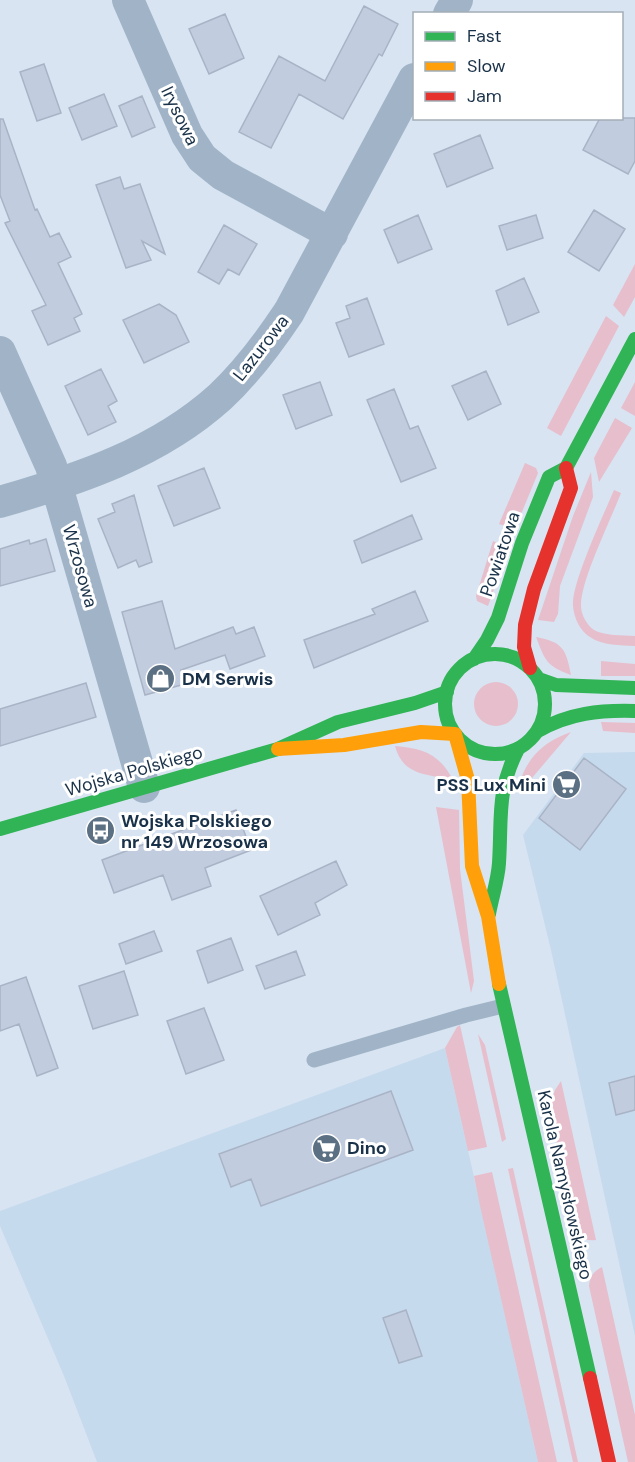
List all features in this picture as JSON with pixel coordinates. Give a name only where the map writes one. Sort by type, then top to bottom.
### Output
[{"type":"street","name":"Irysowa","points":[[128,0],[181,122],[202,158],[223,175],[332,234]]},
{"type":"street","name":"Lazurowa","points":[[0,502],[57,486],[137,453],[171,434],[221,397],[254,360],[298,297],[413,81]]},
{"type":"street","name":"Powiatowa","points":[[474,659],[498,618],[522,543],[549,477],[566,468],[635,339]]},
{"type":"street","name":"Wrzosowa","points":[[0,352],[46,452],[144,787]]},
{"type":"street","points":[[530,668],[524,647],[525,625],[534,589],[571,488],[566,468]]},
{"type":"street","points":[[489,655],[503,655],[517,659],[530,668],[539,679],[546,705],[544,718],[530,741],[518,749],[492,755],[478,752],[465,745],[455,734],[448,721],[445,707],[452,678],[474,659],[489,655]]},
{"type":"street","points":[[539,679],[556,685],[635,688]]},
{"type":"street","name":"Wojska Polskiego","points":[[0,829],[278,749],[338,722],[415,703],[447,692]]},
{"type":"street","points":[[538,731],[556,720],[577,713],[601,710],[635,711]]},
{"type":"street","name":"Wojska Polskiego","points":[[278,749],[344,745],[421,732],[455,734]]},
{"type":"street","name":"Karola Namysłowskiego","points":[[455,734],[468,780],[472,866],[488,916],[503,1006],[538,1147],[609,1462]]},
{"type":"street","name":"Karola Namysłowskiego","points":[[488,916],[499,865],[501,786],[507,768],[518,749]]},
{"type":"lane","points":[[314,1060],[503,1006]]},
{"type":"shaded area","points":[[635,264],[635,297],[624,317],[613,305]]},
{"type":"shaded area","points":[[606,316],[619,326],[561,436],[547,428]]},
{"type":"shaded area","points":[[635,382],[635,416],[621,408]]},
{"type":"shaded area","points":[[615,418],[632,428],[599,482],[594,458]]},
{"type":"shaded area","points":[[525,463],[536,468],[538,473],[517,524],[510,528],[499,524]]},
{"type":"shaded area","points":[[591,472],[593,497],[560,586],[558,614],[554,622],[538,620],[573,516]]},
{"type":"shaded area","points":[[614,490],[621,493],[585,582],[581,609],[585,620],[594,630],[608,634],[635,636],[635,646],[595,640],[580,628],[573,606],[582,566]]},
{"type":"shaded area","points":[[493,541],[502,545],[507,552],[488,606],[477,601],[476,596]]},
{"type":"shaded area","points":[[536,637],[552,641],[562,648],[571,675],[551,665]]},
{"type":"shaded area","points":[[601,661],[635,664],[635,676],[601,676]]},
{"type":"shaded area","points":[[496,682],[512,688],[518,704],[512,720],[496,726],[480,720],[474,704],[480,688]]},
{"type":"shaded area","points":[[601,722],[635,723],[635,733],[603,731]]},
{"type":"shaded area","points":[[571,732],[532,778],[520,782],[528,764],[539,751],[553,740]]},
{"type":"shaded area","points":[[395,746],[414,748],[436,758],[453,780],[425,775],[410,768],[399,756]]},
{"type":"shaded area","points":[[635,752],[635,1336],[551,950],[523,835],[584,753]]},
{"type":"shaded area","points":[[436,807],[459,810],[460,869],[474,981],[471,993]]},
{"type":"shaded area","points":[[460,1025],[487,1147],[468,1151],[445,1048]]},
{"type":"shaded area","points":[[478,1034],[485,1045],[506,1139],[502,1142]]},
{"type":"shaded area","points":[[445,1048],[538,1462],[97,1462],[64,1376],[0,1226],[0,1211]]},
{"type":"shaded area","points":[[561,1081],[596,1240],[584,1239],[576,1231],[549,1108],[555,1090]]},
{"type":"shaded area","points":[[513,1168],[578,1462],[573,1462],[508,1169]]},
{"type":"shaded area","points":[[492,1172],[557,1462],[538,1462],[480,1206],[474,1176]]},
{"type":"shaded area","points":[[602,1267],[635,1415],[635,1462],[628,1462],[589,1286],[593,1275]]},
{"type":"building","points":[[364,6],[398,24],[382,56],[379,54],[343,119],[299,94],[271,148],[239,132],[279,56],[325,81]]},
{"type":"building","points":[[225,14],[244,58],[209,74],[189,29]]},
{"type":"building","points":[[44,64],[61,113],[37,121],[20,72]]},
{"type":"building","points":[[104,94],[117,126],[82,140],[69,108]]},
{"type":"building","points":[[142,96],[155,127],[132,137],[119,106]]},
{"type":"building","points":[[635,118],[635,161],[628,174],[583,150],[599,120]]},
{"type":"building","points":[[0,119],[3,119],[35,210],[37,209],[50,237],[59,233],[71,257],[58,263],[82,314],[74,318],[80,331],[48,345],[32,311],[46,305],[5,223],[10,221],[0,195]]},
{"type":"building","points":[[480,135],[493,168],[447,187],[434,154]]},
{"type":"building","points":[[120,177],[124,189],[140,184],[165,254],[142,241],[151,260],[126,268],[96,185]]},
{"type":"building","points":[[594,210],[625,229],[599,271],[568,252]]},
{"type":"building","points":[[418,215],[432,249],[398,263],[384,230]]},
{"type":"building","points":[[536,215],[543,238],[507,250],[499,226]]},
{"type":"building","points":[[224,225],[257,244],[239,275],[228,269],[219,284],[198,272]]},
{"type":"building","points":[[524,278],[539,312],[508,325],[496,291]]},
{"type":"building","points":[[367,298],[384,344],[349,357],[336,323],[350,318],[346,306]]},
{"type":"building","points":[[159,304],[176,315],[189,342],[144,363],[123,320]]},
{"type":"building","points":[[101,369],[117,401],[108,406],[116,422],[88,435],[65,386]]},
{"type":"building","points":[[486,371],[501,404],[468,420],[452,386]]},
{"type":"building","points":[[320,382],[332,415],[296,429],[283,395]]},
{"type":"building","points":[[394,389],[410,429],[418,426],[436,468],[401,482],[367,400]]},
{"type":"building","points":[[204,468],[220,508],[174,526],[158,486]]},
{"type":"building","points":[[134,495],[152,562],[139,567],[136,560],[118,568],[98,519],[115,512],[112,504]]},
{"type":"building","points":[[412,515],[422,539],[362,563],[354,541]]},
{"type":"building","points":[[46,539],[55,571],[0,586],[0,549],[29,540],[30,544]]},
{"type":"building","points":[[415,591],[428,621],[314,668],[304,640],[375,614],[372,609]]},
{"type":"building","points":[[162,601],[175,649],[233,627],[236,634],[254,627],[265,656],[230,669],[225,655],[181,670],[185,684],[145,695],[122,612]]},
{"type":"building","points":[[86,683],[96,717],[0,746],[0,709]]},
{"type":"building","points":[[584,758],[626,789],[580,850],[539,818]]},
{"type":"building","points":[[236,810],[251,850],[205,868],[211,886],[172,900],[163,875],[114,893],[102,860]]},
{"type":"building","points":[[336,861],[347,885],[315,903],[320,915],[278,935],[260,896]]},
{"type":"building","points":[[154,931],[162,951],[126,964],[119,944]]},
{"type":"building","points":[[231,938],[243,970],[208,983],[197,951]]},
{"type":"building","points":[[296,951],[305,975],[265,989],[256,966]]},
{"type":"building","points":[[124,971],[138,1015],[93,1029],[79,986]]},
{"type":"building","points":[[26,977],[58,1068],[37,1076],[19,1024],[0,1031],[0,986]]},
{"type":"building","points":[[204,1008],[224,1060],[186,1074],[167,1021]]},
{"type":"building","points":[[635,1076],[635,1110],[616,1115],[609,1083]]},
{"type":"building","name":"Dino","points":[[391,1091],[413,1150],[261,1206],[251,1179],[231,1187],[219,1154]]},
{"type":"building","points":[[406,1310],[422,1356],[399,1363],[383,1318]]},
{"type":"traffic: fast","points":[[474,659],[498,618],[522,543],[549,477],[566,468],[635,339]]},
{"type":"traffic: fast","points":[[495,654],[523,662],[537,676],[545,704],[537,732],[523,746],[495,754],[467,746],[453,732],[445,704],[453,676],[467,662],[495,654]]},
{"type":"traffic: fast","points":[[539,679],[556,685],[635,688]]},
{"type":"traffic: fast","points":[[0,829],[278,749],[338,722],[415,703],[447,692]]},
{"type":"traffic: fast","points":[[538,731],[573,716],[609,711],[635,711]]},
{"type":"traffic: fast","points":[[489,914],[498,869],[503,792],[518,749]]},
{"type":"traffic: fast","points":[[499,984],[590,1378]]},
{"type":"traffic: slow","points":[[278,749],[344,745],[421,732],[455,734],[468,780],[472,866],[488,916],[499,984]]},
{"type":"traffic: jam","points":[[530,668],[524,647],[525,625],[534,589],[571,488],[566,468]]},
{"type":"traffic: jam","points":[[590,1378],[609,1462]]},
{"type":"place","name":"DM Serwis","points":[[161,679]]},
{"type":"place","name":"PSS Lux Mini","points":[[567,785]]},
{"type":"place","name":"Wojska Polskiego nr 149 Wrzosowa","points":[[100,831]]},
{"type":"place","name":"Dino","points":[[326,1148]]}]
